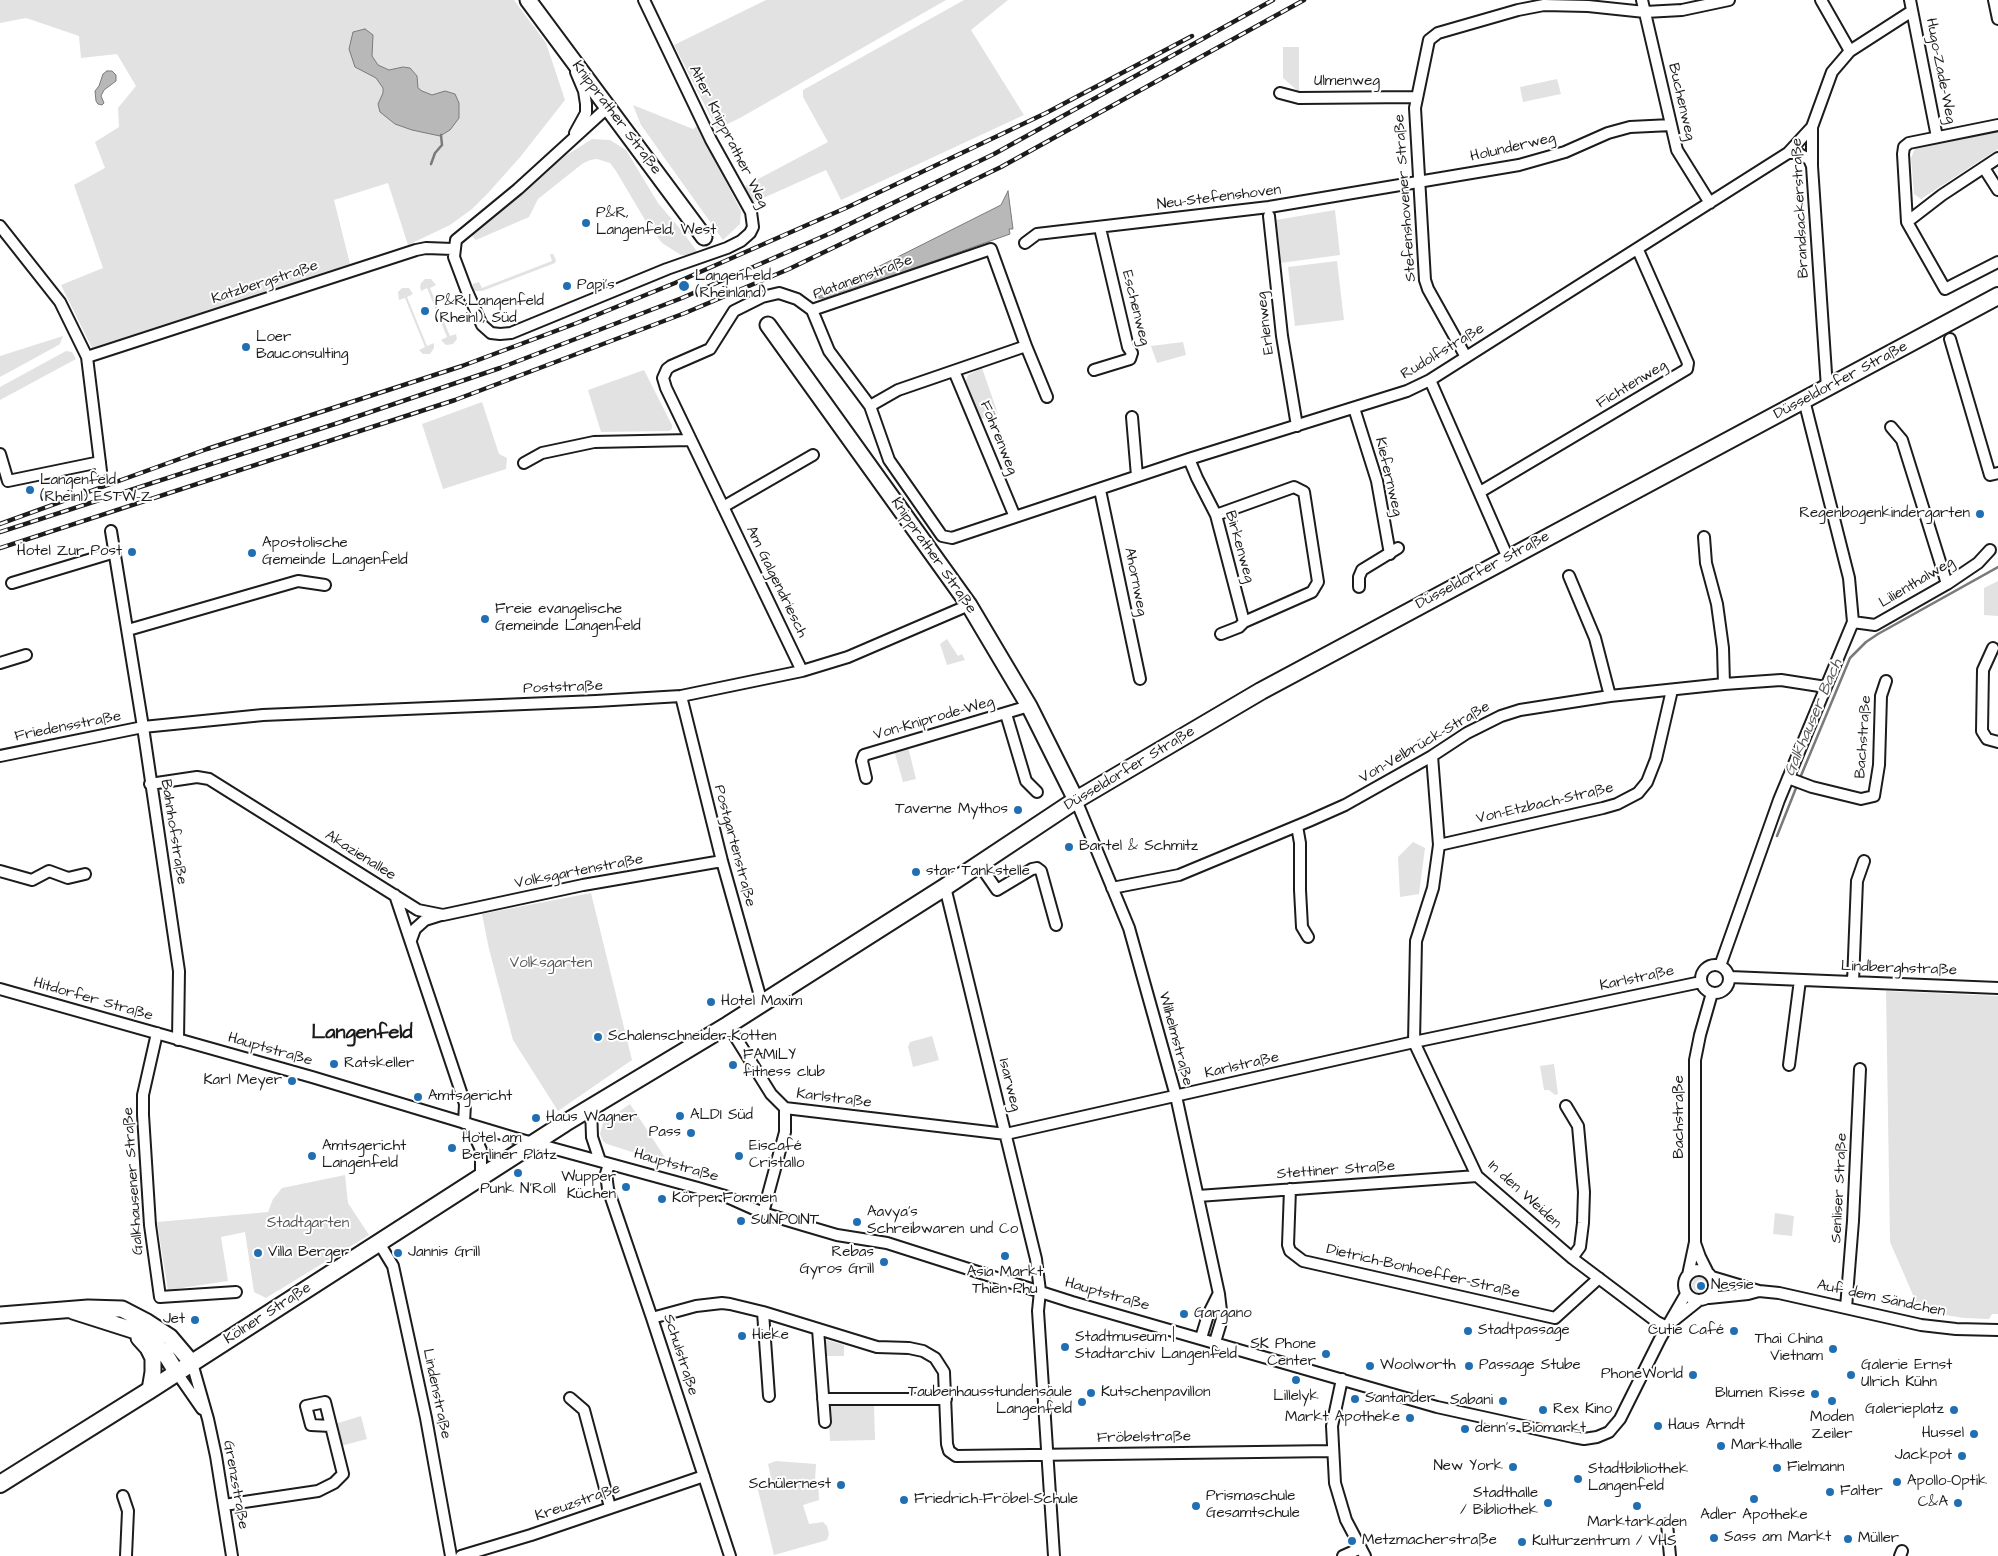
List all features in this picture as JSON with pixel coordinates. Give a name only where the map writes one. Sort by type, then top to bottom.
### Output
[{"type":"main road","name":"Knipprather Straße","points":[[528,0],[704,237]]},
{"type":"main road","name":"Düsseldorfer Straße","points":[[535,1143],[591,1107],[728,1025],[945,887],[1076,800],[1261,691],[1998,296]]},
{"type":"main road","name":"Knipprather Straße","points":[[768,325],[969,605],[1029,706],[1076,800]]},
{"type":"main road","name":"Kölner Straße","points":[[0,1484],[177,1373],[535,1143]]},
{"type":"main road","points":[[0,1315],[105,1307],[122,1310],[147,1322],[170,1338],[192,1363]]},
{"type":"main road","points":[[69,1310],[89,1318],[142,1333],[156,1343],[167,1356],[177,1373]]},
{"type":"main road","points":[[129,1328],[148,1348],[153,1358],[150,1390]]},
{"type":"street","name":"Alter Knipprather Weg","points":[[453,249],[454,258],[478,318],[486,330],[500,334],[511,333],[667,269],[727,248],[750,233],[754,222],[751,212],[711,140],[644,0]]},
{"type":"street","name":"Buchenweg","points":[[1642,0],[1676,150],[1710,203]]},
{"type":"street","points":[[1645,12],[1682,10],[1728,0]]},
{"type":"street","points":[[1821,0],[1850,51]]},
{"type":"street","name":"Hugo-Zade-Weg","points":[[1910,0],[1938,137]]},
{"type":"street","points":[[1994,0],[1998,19]]},
{"type":"street","name":"Stefenshovener Straße","points":[[1466,356],[1428,289],[1425,280],[1415,108],[1429,40],[1438,33],[1518,10],[1544,5],[1588,6],[1645,12]]},
{"type":"street","name":"Brandsackerstraße","points":[[1828,388],[1812,166],[1812,127],[1832,72],[1850,51],[1912,11]]},
{"type":"street","points":[[567,52],[584,91],[586,104],[586,113],[571,140]]},
{"type":"street","name":"Ulmenweg","points":[[1280,93],[1298,98],[1416,97]]},
{"type":"street","points":[[453,249],[456,240],[464,232],[501,204],[608,107]]},
{"type":"street","name":"Holunderweg","points":[[1418,183],[1519,165],[1565,152],[1608,133],[1630,127],[1671,125]]},
{"type":"street","name":"Hugo-Zade-Weg","points":[[1998,125],[1909,143],[1904,147],[1903,154],[1907,222],[1945,289],[1998,262]]},
{"type":"street","name":"Rudolfstraße","points":[[1077,498],[1189,459],[1407,391],[1430,380],[1638,250],[1788,153],[1812,127]]},
{"type":"street","points":[[1788,153],[1798,153],[1809,159],[1812,166]]},
{"type":"street","points":[[1907,222],[1942,195],[1998,158]]},
{"type":"street","points":[[1984,168],[1998,190]]},
{"type":"street","name":"Neu-Stefenshoven","points":[[1025,242],[1037,234],[1269,207],[1418,183]]},
{"type":"street","name":"Erlenweg","points":[[1269,216],[1282,336],[1297,426]]},
{"type":"street","points":[[0,226],[60,302],[87,357],[100,466],[8,481],[0,454]]},
{"type":"street","name":"Eschenweg","points":[[1094,370],[1130,359],[1132,353],[1128,347],[1100,228]]},
{"type":"street","name":"Katzbergstraße","points":[[87,357],[416,250],[426,248],[453,249]]},
{"type":"street","name":"Platanenstraße","points":[[1026,346],[991,250],[812,310],[829,351],[870,406],[889,460],[942,536],[952,538],[1077,498]]},
{"type":"street","name":"Fichtenweg","points":[[1480,492],[1687,369],[1688,363],[1638,250]]},
{"type":"street","name":"Am Galgendriesch","points":[[802,671],[663,383],[667,369],[710,349],[734,311],[762,297],[779,293],[797,299],[812,310]]},
{"type":"street","points":[[1950,339],[1990,475],[1998,473]]},
{"type":"street","points":[[870,406],[898,390],[1026,346],[1047,396]]},
{"type":"street","name":"Föhrenweg","points":[[954,370],[1015,517]]},
{"type":"street","points":[[1430,380],[1508,558]]},
{"type":"street","points":[[1720,966],[1788,778],[1853,622],[1849,578],[1804,400]]},
{"type":"street","name":"Kiefernweg","points":[[1354,408],[1377,482],[1394,551],[1362,570],[1358,587]]},
{"type":"street","points":[[1132,417],[1138,476]]},
{"type":"street","points":[[1891,426],[1902,440],[1947,584]]},
{"type":"street","points":[[524,463],[542,453],[594,442],[690,440]]},
{"type":"street","points":[[723,507],[813,455]]},
{"type":"street","name":"Birkenweg","points":[[1189,459],[1216,515],[1244,622]]},
{"type":"street","points":[[1216,515],[1294,487],[1304,492],[1318,582],[1312,592],[1221,634]]},
{"type":"street","name":"Ahornweg","points":[[1100,490],[1140,679]]},
{"type":"street","name":"Bahnhofstraße","points":[[111,531],[143,727],[179,971],[178,1040]]},
{"type":"street","points":[[1704,537],[1706,563],[1718,613],[1723,648],[1724,684]]},
{"type":"street","name":"Lilienthalweg","points":[[1853,622],[1875,625],[1947,584],[1978,563],[1990,550]]},
{"type":"street","points":[[12,583],[115,552]]},
{"type":"street","points":[[1569,576],[1595,638],[1610,696]]},
{"type":"street","points":[[128,630],[298,581],[325,585]]},
{"type":"street","name":"Poststraße","points":[[143,727],[263,715],[596,702],[681,696],[802,671],[848,657],[969,605]]},
{"type":"street","points":[[1993,648],[1983,670],[1982,731],[1987,739],[1998,742]]},
{"type":"street","points":[[0,663],[26,655]]},
{"type":"street","name":"Von-Velbrück-Straße","points":[[1112,888],[1179,875],[1297,826],[1345,805],[1432,756],[1467,733],[1501,716],[1523,709],[1610,696],[1724,684],[1781,680],[1826,687]]},
{"type":"street","name":"Bachstraße","points":[[1788,778],[1812,787],[1861,799],[1874,796],[1879,765],[1880,696],[1886,681]]},
{"type":"street","name":"Von-Etzbach-Straße","points":[[1439,845],[1603,808],[1617,804],[1638,793],[1647,782],[1656,759],[1672,690]]},
{"type":"street","name":"Postgartenstraße","points":[[681,696],[722,861],[762,1002]]},
{"type":"street","name":"Von-Kniprode-Weg","points":[[866,778],[862,761],[864,755],[1029,706]]},
{"type":"street","name":"Von-Kniprode-Weg","points":[[1006,714],[1026,781],[1037,792]]},
{"type":"street","name":"Friedensstraße","points":[[0,756],[143,727]]},
{"type":"street","points":[[1414,1042],[1416,942],[1432,888],[1439,845],[1432,756]]},
{"type":"street","name":"Akazienallee","points":[[150,784],[197,777],[209,779],[394,895],[411,940],[465,1104],[467,1124]]},
{"type":"street","name":"Wilhelmstraße","points":[[1076,800],[1129,928],[1176,1096],[1219,1294],[1222,1319],[1216,1342]]},
{"type":"street","points":[[1297,826],[1300,843],[1302,927],[1308,936]]},
{"type":"street","name":"Volksgartenstraße","points":[[411,940],[415,929],[425,920],[443,914],[583,885],[722,861]]},
{"type":"street","points":[[1853,982],[1857,881],[1864,862]]},
{"type":"street","points":[[979,864],[996,890],[1032,870],[1037,868],[1041,871],[1056,925]]},
{"type":"street","points":[[0,871],[32,880],[49,872],[68,878],[85,874]]},
{"type":"street","name":"Isarweg","points":[[945,887],[1036,1259],[1040,1291],[1038,1311],[1054,1556]]},
{"type":"street","name":"Volksgartenstraße","points":[[394,895],[418,910],[443,914]]},
{"type":"street","points":[[1716,965],[1728,972],[1730,977],[1728,987],[1718,993],[1712,994],[1701,982],[1706,968],[1716,965]]},
{"type":"street","name":"Lindberghstraße","points":[[1730,977],[1998,988]]},
{"type":"street","points":[[1789,1065],[1800,980]]},
{"type":"street","name":"Karlstraße","points":[[728,1025],[771,1094],[785,1108],[1006,1134],[1414,1042],[1701,982]]},
{"type":"street","name":"Hitdorfer Straße","points":[[0,989],[178,1040]]},
{"type":"street","name":"Bachstraße","points":[[1688,1275],[1695,1242],[1695,1060],[1712,994]]},
{"type":"street","name":"Galkhausener Straße","points":[[157,1034],[143,1095],[143,1115],[150,1225],[160,1297],[236,1292]]},
{"type":"street","name":"Hauptstraße","points":[[178,1040],[467,1124],[718,1194],[763,1213],[837,1235],[887,1243],[1080,1304],[1437,1407],[1573,1438],[1597,1437],[1609,1432],[1628,1407],[1667,1327]]},
{"type":"street","name":"In den Weiden","points":[[1414,1042],[1477,1176],[1572,1258],[1656,1322],[1667,1327]]},
{"type":"street","name":"Senliser Straße","points":[[1846,1308],[1853,1221],[1860,1069]]},
{"type":"street","points":[[1566,1106],[1578,1126],[1584,1192],[1584,1223],[1580,1247],[1572,1258]]},
{"type":"street","points":[[591,1107],[592,1137],[605,1162]]},
{"type":"street","name":"Karlstraße","points":[[763,1213],[785,1132],[785,1108]]},
{"type":"street","points":[[467,1124],[480,1150],[482,1177]]},
{"type":"street","name":"Schulstraße","points":[[605,1162],[608,1189],[730,1556]]},
{"type":"street","name":"Stettiner Straße","points":[[1198,1196],[1477,1176]]},
{"type":"street","name":"Dietrich-Bonhoeffer-Straße","points":[[1290,1189],[1288,1245],[1290,1251],[1303,1261],[1555,1318],[1599,1278]]},
{"type":"street","name":"Bachstraße","points":[[1695,1242],[1700,1257],[1710,1275]]},
{"type":"street","name":"Lindenstraße","points":[[380,1243],[393,1266],[426,1418],[451,1556]]},
{"type":"street","points":[[1667,1327],[1704,1299],[1713,1292],[1714,1286],[1710,1275],[1698,1270],[1688,1275],[1684,1284],[1686,1294],[1693,1300],[1704,1299]]},
{"type":"street","name":"Auf dem Sändchen","points":[[1710,1275],[1759,1291],[1921,1325],[1956,1329],[1998,1330]]},
{"type":"street","name":"Auf dem Sändchen","points":[[1704,1299],[1759,1291]]},
{"type":"street","points":[[1201,1338],[1208,1316],[1219,1294]]},
{"type":"street","points":[[1667,1327],[1686,1294]]},
{"type":"street","points":[[652,1318],[696,1306],[722,1303],[763,1312],[883,1348],[909,1348],[929,1354],[940,1364],[944,1372],[946,1399],[823,1399]]},
{"type":"street","points":[[763,1312],[769,1396]]},
{"type":"street","points":[[818,1329],[825,1422]]},
{"type":"street","name":"Grenzstraße","points":[[192,1363],[208,1418],[232,1556]]},
{"type":"street","name":"Grenzstraße","points":[[177,1373],[208,1418]]},
{"type":"street","points":[[1342,1379],[1332,1426],[1335,1483],[1339,1503],[1363,1552],[1343,1556]]},
{"type":"street","points":[[570,1398],[584,1410],[610,1507]]},
{"type":"street","name":"Fröbelstraße","points":[[946,1399],[947,1444],[950,1451],[956,1456],[1332,1451]]},
{"type":"street","points":[[224,1505],[318,1491],[334,1483],[344,1474],[331,1426]]},
{"type":"street","name":"Kreuzstraße","points":[[461,1556],[531,1535],[704,1476]]},
{"type":"street","points":[[123,1496],[128,1511],[126,1556]]},
{"type":"street","points":[[1667,1524],[1670,1556]]},
{"type":"green space","points":[[0,0],[514,0],[546,43],[565,100],[521,156],[489,192],[472,209],[450,225],[408,245],[388,183],[334,200],[350,264],[92,348],[61,285],[103,268],[74,185],[105,168],[95,142],[119,127],[118,108],[136,86],[117,54],[81,58],[79,36],[26,18],[0,23]]},
{"type":"green space","points":[[766,0],[946,0],[740,118],[717,129],[674,45]]},
{"type":"green space","points":[[964,0],[1008,0],[971,30],[1024,115],[841,200],[826,170],[752,203],[745,186],[828,142],[803,97],[803,90]]},
{"type":"green space","points":[[1283,47],[1299,47],[1299,92],[1283,78]]},
{"type":"green space","points":[[1557,79],[1561,94],[1523,102],[1520,87]]},
{"type":"green space","points":[[633,105],[693,129],[697,126],[741,211],[740,224],[723,240],[641,125]]},
{"type":"green space","points":[[1998,131],[1998,149],[1921,199],[1914,194],[1911,158],[1916,146]]},
{"type":"green space","points":[[592,139],[610,140],[626,150],[658,203],[698,253],[693,256],[681,255],[662,243],[648,225],[610,163],[597,159],[582,164],[538,199],[529,217],[476,240],[470,234],[490,220],[565,156]]},
{"type":"green space","points":[[1335,210],[1340,255],[1280,263],[1276,220]]},
{"type":"green space","points":[[550,254],[553,254],[556,260],[555,263],[482,291],[475,291],[471,288],[473,284],[479,282],[482,288],[552,261]]},
{"type":"green space","points":[[1337,261],[1344,320],[1295,326],[1288,267]]},
{"type":"green space","points":[[425,279],[431,279],[436,285],[430,288],[450,336],[456,334],[457,339],[453,344],[446,345],[441,340],[447,337],[427,288],[421,291],[421,283]]},
{"type":"green space","points":[[402,288],[409,288],[413,294],[407,297],[427,346],[434,343],[434,348],[430,354],[423,354],[419,350],[425,347],[405,298],[399,300],[398,292]]},
{"type":"green space","points":[[63,336],[60,344],[0,377],[0,356]]},
{"type":"green space","points":[[1183,342],[1186,355],[1157,363],[1151,346]]},
{"type":"green space","points":[[66,351],[72,352],[76,359],[0,400],[0,387]]},
{"type":"green space","points":[[982,368],[998,414],[978,420],[965,383],[968,375]]},
{"type":"green space","points":[[644,370],[672,425],[672,429],[669,431],[601,432],[588,390]]},
{"type":"green space","points":[[482,402],[499,454],[507,458],[506,469],[443,489],[422,424]]},
{"type":"green space","points":[[1998,581],[1998,616],[1984,615],[1984,588]]},
{"type":"green space","points":[[947,639],[958,656],[962,654],[965,660],[947,665],[940,644]]},
{"type":"green space","points":[[908,747],[916,779],[903,782],[894,750]]},
{"type":"green space","points":[[1413,842],[1425,848],[1419,894],[1400,897],[1398,857]]},
{"type":"green space","name":"Volksgarten","points":[[591,893],[632,1060],[558,1111],[513,1040],[489,949],[482,914]]},
{"type":"green space","points":[[1886,991],[1998,996],[1998,1314],[1992,1314],[1989,1319],[1964,1318],[1920,1311],[1890,1242]]},
{"type":"green space","points":[[932,1036],[939,1060],[913,1067],[908,1047],[910,1042]]},
{"type":"green space","points":[[1554,1064],[1558,1094],[1555,1095],[1549,1090],[1544,1090],[1540,1066]]},
{"type":"green space","points":[[630,1104],[666,1159],[660,1161],[607,1144],[603,1141],[600,1134],[603,1123]]},
{"type":"green space","name":"Stadtgarten","points":[[345,1175],[348,1203],[369,1235],[266,1298],[254,1292],[245,1232],[221,1237],[228,1281],[168,1290],[157,1222],[268,1212],[273,1199],[282,1188]]},
{"type":"green space","points":[[1775,1213],[1794,1216],[1792,1236],[1773,1234]]},
{"type":"green space","points":[[1697,1277],[1703,1277],[1708,1282],[1706,1291],[1697,1293],[1692,1288],[1692,1282]]},
{"type":"green space","points":[[823,1339],[844,1345],[844,1356],[824,1356]]},
{"type":"green space","points":[[828,1403],[874,1404],[875,1440],[830,1441]]},
{"type":"green space","points":[[361,1416],[367,1439],[341,1446],[335,1424]]},
{"type":"green space","points":[[776,1461],[816,1464],[815,1481],[818,1481],[819,1500],[803,1505],[809,1524],[823,1522],[827,1526],[829,1534],[827,1540],[774,1555],[757,1486],[772,1482],[768,1464]]},
{"type":"shaded area","points":[[365,29],[373,35],[372,56],[378,65],[389,70],[403,67],[410,68],[417,76],[418,88],[432,95],[445,91],[455,94],[459,103],[459,118],[450,130],[440,136],[412,130],[395,124],[380,112],[378,104],[383,88],[376,78],[355,67],[349,49],[353,32]]},
{"type":"shaded area","points":[[107,71],[112,71],[116,75],[116,81],[104,90],[101,96],[104,103],[102,105],[96,101],[95,91],[103,74]]},
{"type":"shaded area","points":[[1008,191],[1013,229],[1009,229],[1010,234],[830,298],[816,298],[1001,205]]},
{"type":"waterway","points":[[431,164],[435,153],[442,145],[441,135]]},
{"type":"waterway","name":"Galkhauser Bach","points":[[1800,778],[1850,658],[1866,642],[1878,634],[1998,567]]},
{"type":"waterway","name":"Galkhauser Bach","points":[[1777,836],[1798,783]]},
{"type":"railway","points":[[0,532],[338,423],[500,368],[682,298],[831,233],[994,154],[1273,0]]},
{"type":"railway","points":[[0,548],[455,400],[685,313],[789,269],[1001,167],[1304,0]]},
{"type":"railway","points":[[0,524],[207,449],[462,366],[577,323],[675,283],[848,207],[1046,113],[1192,36]]},
{"type":"place","name":"P&R, Langenfeld, West","points":[[586,223]]},
{"type":"place","name":"Papi's","points":[[567,286]]},
{"type":"place","name":"Langenfeld (Rheinland)","points":[[684,286]]},
{"type":"place","name":"P&R,Langenfeld (Rheinl), Süd","points":[[425,311]]},
{"type":"place","name":"Loer Bauconsulting","points":[[246,347]]},
{"type":"place","name":"Langenfeld (Rheinl) ESTW-Z","points":[[30,490]]},
{"type":"place","name":"Regenbogenkindergarten","points":[[1980,514]]},
{"type":"place","name":"Hotel Zur Post","points":[[132,552]]},
{"type":"place","name":"Apostolische Gemeinde Langenfeld","points":[[252,553]]},
{"type":"place","name":"Freie evangelische Gemeinde Langenfeld","points":[[485,619]]},
{"type":"place","name":"Taverne Mythos","points":[[1018,810]]},
{"type":"place","name":"Bartel & Schmitz","points":[[1069,847]]},
{"type":"place","name":"star Tankstelle","points":[[916,872]]},
{"type":"place","name":"Hotel Maxim","points":[[711,1002]]},
{"type":"place","name":"Schalenschneider-Kotten","points":[[598,1037]]},
{"type":"place","name":"Ratskeller","points":[[334,1064]]},
{"type":"place","name":"FAMILY fitness club","points":[[733,1065]]},
{"type":"place","name":"Karl Meyer","points":[[292,1081]]},
{"type":"place","name":"Amtsgericht","points":[[418,1097]]},
{"type":"place","name":"ALDI Süd","points":[[680,1116]]},
{"type":"place","name":"Haus Wagner","points":[[536,1118]]},
{"type":"place","name":"Pass","points":[[691,1133]]},
{"type":"place","name":"Hotel am Berliner Platz","points":[[452,1148]]},
{"type":"place","name":"Amtsgericht Langenfeld","points":[[312,1156]]},
{"type":"place","name":"Eiscafé Cristallo","points":[[739,1156]]},
{"type":"place","name":"Punk N'Roll","points":[[518,1173]]},
{"type":"place","name":"Wupper Küchen","points":[[626,1187]]},
{"type":"place","name":"KörperFormen","points":[[662,1199]]},
{"type":"place","name":"SUNPOINT","points":[[741,1221]]},
{"type":"place","name":"Aavya's Schreibwaren und Co","points":[[857,1222]]},
{"type":"place","name":"Villa Berger","points":[[258,1253]]},
{"type":"place","name":"Jannis Grill","points":[[398,1253]]},
{"type":"place","name":"Asia Markt Thien Phu","points":[[1005,1256]]},
{"type":"place","name":"Rebas Gyros Grill","points":[[884,1262]]},
{"type":"place","name":"Nessie","points":[[1701,1286]]},
{"type":"place","name":"Gargano","points":[[1184,1314]]},
{"type":"place","name":"Jet","points":[[195,1320]]},
{"type":"place","name":"Stadtpassage","points":[[1468,1331]]},
{"type":"place","name":"Cutie Café","points":[[1734,1331]]},
{"type":"place","name":"Hieke","points":[[742,1336]]},
{"type":"place","name":"Stadtmuseum | Stadtarchiv Langenfeld","points":[[1065,1347]]},
{"type":"place","name":"Thai China Vietnam","points":[[1833,1349]]},
{"type":"place","name":"SK Phone Center","points":[[1326,1354]]},
{"type":"place","name":"Woolworth","points":[[1370,1366]]},
{"type":"place","name":"Passage Stube","points":[[1469,1366]]},
{"type":"place","name":"PhoneWorld","points":[[1693,1375]]},
{"type":"place","name":"Galerie Ernst Ulrich Kühn","points":[[1851,1375]]},
{"type":"place","name":"Lillelyk","points":[[1296,1380]]},
{"type":"place","name":"Kutschenpavillon","points":[[1091,1393]]},
{"type":"place","name":"Blumen Risse","points":[[1815,1394]]},
{"type":"place","name":"Santander","points":[[1355,1399]]},
{"type":"place","name":"Sabani","points":[[1503,1401]]},
{"type":"place","name":"Moden Zeiler","points":[[1832,1401]]},
{"type":"place","name":"Taubenhausstundensäule Langenfeld","points":[[1082,1402]]},
{"type":"place","name":"Rex Kino","points":[[1543,1410]]},
{"type":"place","name":"Galerieplatz","points":[[1954,1410]]},
{"type":"place","name":"Markt Apotheke","points":[[1410,1418]]},
{"type":"place","name":"Haus Arndt","points":[[1658,1426]]},
{"type":"place","name":"denn's Biomarkt","points":[[1465,1429]]},
{"type":"place","name":"Hussel","points":[[1974,1434]]},
{"type":"place","name":"Markthalle","points":[[1721,1446]]},
{"type":"place","name":"Jackpot","points":[[1962,1456]]},
{"type":"place","name":"New York","points":[[1513,1467]]},
{"type":"place","name":"Fielmann","points":[[1777,1468]]},
{"type":"place","name":"Stadtbibliothek Langenfeld","points":[[1578,1479]]},
{"type":"place","name":"Apollo-Optik","points":[[1897,1482]]},
{"type":"place","name":"Schülernest","points":[[841,1485]]},
{"type":"place","name":"Falter","points":[[1830,1492]]},
{"type":"place","name":"Adler Apotheke","points":[[1754,1499]]},
{"type":"place","name":"Friedrich-Fröbel-Schule","points":[[904,1500]]},
{"type":"place","name":"Stadthalle / Bibliothek","points":[[1548,1503]]},
{"type":"place","name":"C&A","points":[[1958,1503]]},
{"type":"place","name":"Prismaschule Gesamtschule","points":[[1196,1506]]},
{"type":"place","name":"Marktarkaden","points":[[1637,1506]]},
{"type":"place","name":"Sass am Markt","points":[[1714,1538]]},
{"type":"place","name":"Müller","points":[[1848,1539]]},
{"type":"place","name":"Metzmacherstraße","points":[[1352,1541]]},
{"type":"place","name":"Kulturzentrum / VHS","points":[[1522,1542]]},
{"type":"district","name":"Langenfeld","points":[[362,1034]]}]
